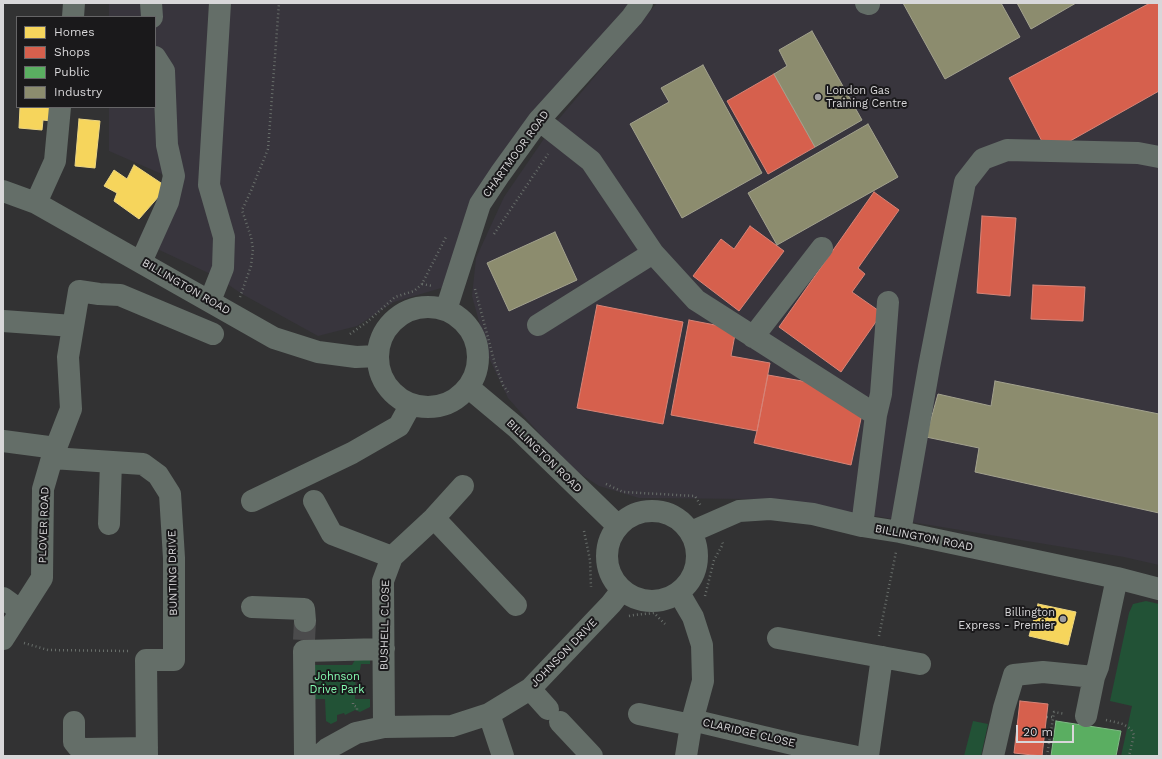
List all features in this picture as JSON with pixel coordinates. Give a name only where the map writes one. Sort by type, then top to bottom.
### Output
[{"type":"street","points":[[73,16],[74,3]]},
{"type":"street","points":[[151,3],[152,16]]},
{"type":"street","points":[[210,301],[223,268],[224,237],[209,185],[220,3]]},
{"type":"street","name":"CHARTMOOR ROAD","points":[[446,310],[480,204],[539,120],[632,17],[642,3]]},
{"type":"street","points":[[141,262],[168,202],[174,176],[167,145],[164,71],[156,59]]},
{"type":"street","points":[[36,203],[55,161],[60,108]]},
{"type":"street","points":[[539,120],[591,161],[653,253],[696,300],[876,415]]},
{"type":"street","points":[[898,540],[929,367],[965,182],[983,159],[1007,150],[1138,153],[1159,157]]},
{"type":"street","name":"BILLINGTON ROAD","points":[[3,191],[36,203],[274,338],[318,352],[356,357],[378,356]]},
{"type":"street","points":[[753,337],[822,248]]},
{"type":"street","points":[[538,325],[653,253]]},
{"type":"street","name":"PLOVER ROAD","points":[[4,638],[42,578],[43,489],[54,453],[71,409],[68,357],[79,291],[99,294],[120,294],[212,334]]},
{"type":"street","points":[[862,526],[876,415],[881,394],[888,302]]},
{"type":"street","points":[[412,308],[446,310],[464,321],[474,336],[479,354],[476,371],[468,387],[457,398],[442,405],[425,407],[411,404],[397,397],[386,386],[379,371],[378,356],[382,335],[394,319],[412,308]]},
{"type":"street","points":[[3,321],[73,326]]},
{"type":"street","name":"BILLINGTON ROAD","points":[[468,387],[517,428],[618,526]]},
{"type":"street","points":[[252,501],[352,453],[398,426],[411,404]]},
{"type":"street","name":"BUNTING DRIVE","points":[[3,441],[54,453],[111,462],[143,464],[158,475],[170,494],[174,558],[174,660],[146,660]]},
{"type":"street","points":[[108,524],[111,462]]},
{"type":"street","name":"BUSHELL CLOSE","points":[[384,727],[383,580],[392,557],[434,518],[463,486]]},
{"type":"street","points":[[314,501],[332,534],[392,557]]},
{"type":"street","name":"BILLINGTON ROAD","points":[[690,532],[739,511],[770,509],[813,514],[862,526],[898,540],[1117,578],[1159,589]]},
{"type":"street","points":[[656,511],[669,514],[682,522],[690,532],[696,545],[697,558],[695,571],[688,583],[679,593],[666,599],[651,601],[637,599],[622,590],[613,580],[608,566],[607,552],[610,538],[618,526],[629,517],[642,512],[656,511]]},
{"type":"street","points":[[434,518],[516,605]]},
{"type":"street","points":[[1086,716],[1117,578]]},
{"type":"street","name":"JOHNSON DRIVE","points":[[326,754],[356,733],[384,727],[452,726],[489,714],[530,689],[611,604],[622,590]]},
{"type":"street","points":[[679,593],[693,617],[702,644],[703,681],[692,723],[686,756]]},
{"type":"street","points":[[3,598],[21,611]]},
{"type":"street","points":[[252,607],[304,609],[305,756]]},
{"type":"street","points":[[304,637],[384,649]]},
{"type":"street","points":[[778,638],[824,647],[880,649],[920,664]]},
{"type":"street","points":[[868,756],[880,649]]},
{"type":"street","points":[[74,722],[74,742],[84,749],[147,752],[146,660]]},
{"type":"street","points":[[993,756],[1004,708],[1014,675],[1043,672],[1094,677]]},
{"type":"street","points":[[530,689],[592,756]]},
{"type":"street","points":[[489,714],[503,756]]},
{"type":"street","name":"CLARIDGE CLOSE","points":[[639,714],[692,723],[796,750],[853,756]]},
{"type":"path","points":[[239,300],[251,266],[253,249],[251,237],[242,210],[268,149],[280,3]]},
{"type":"path","points":[[491,238],[544,159],[561,138]]},
{"type":"path","points":[[350,334],[367,322],[395,297],[414,291],[422,284]]},
{"type":"path","points":[[475,289],[495,364],[503,385],[512,397]]},
{"type":"path","points":[[604,483],[623,492],[695,496]]},
{"type":"path","points":[[584,531],[590,560],[591,586]]},
{"type":"path","points":[[880,649],[898,540]]},
{"type":"path","points":[[626,617],[654,613],[666,624]]},
{"type":"path","points":[[4,638],[48,650],[131,652],[146,660]]},
{"type":"path","points":[[1047,756],[1054,712],[1086,716],[1124,724],[1131,729],[1134,735],[1129,756]]},
{"type":"path","points":[[1046,717],[1053,717]]},
{"type":"shaded area","points":[[109,3],[652,3],[549,126],[480,204],[448,286],[394,302],[357,326],[318,336],[242,294],[217,277],[138,240],[171,178],[109,151],[109,108],[156,108],[156,16],[109,16]]},
{"type":"shaded area","points":[[657,3],[1159,3],[1159,565],[1124,557],[808,505],[749,499],[639,498],[599,486],[568,466],[508,398],[489,358],[472,296],[476,258],[504,197],[552,127]]},
{"type":"green space","points":[[1146,601],[1159,604],[1159,756],[1121,756],[1132,706],[1110,701],[1129,613],[1133,604]]},
{"type":"green space","name":"Johnson Drive Park","points":[[370,657],[370,664],[361,664],[360,670],[356,671],[355,699],[370,699],[370,707],[360,712],[355,710],[345,715],[344,713],[337,715],[337,721],[331,724],[326,721],[325,699],[311,699],[315,684],[315,665],[352,665],[355,660]]},
{"type":"green space","points":[[973,721],[988,724],[981,756],[964,756]]},
{"type":"building: Homes","points":[[20,108],[51,108],[51,121],[43,120],[42,130],[19,128]]},
{"type":"building: Homes","points":[[79,119],[100,121],[95,168],[75,166]]},
{"type":"building: Homes","points":[[134,165],[167,187],[139,219],[114,201],[117,193],[104,186],[114,170],[127,179]]},
{"type":"building: Homes","points":[[1038,604],[1076,612],[1068,645],[1029,636]]},
{"type":"building: Shops","points":[[1150,3],[1159,3],[1159,91],[1063,145],[1046,149],[1009,78]]},
{"type":"building: Shops","points":[[774,74],[815,147],[768,174],[727,101]]},
{"type":"building: Shops","points":[[874,192],[899,210],[858,268],[865,274],[852,292],[882,313],[841,372],[779,327]]},
{"type":"building: Shops","points":[[982,216],[1016,218],[1010,296],[977,293]]},
{"type":"building: Shops","points":[[750,226],[784,251],[739,311],[693,276],[721,239],[734,249]]},
{"type":"building: Shops","points":[[1033,285],[1085,287],[1083,321],[1031,319]]},
{"type":"building: Shops","points":[[597,305],[683,322],[663,424],[577,408]]},
{"type":"building: Shops","points":[[689,320],[736,329],[731,356],[770,363],[757,431],[671,415]]},
{"type":"building: Shops","points":[[768,375],[819,384],[862,414],[851,465],[754,443]]},
{"type":"building: Shops","points":[[1020,701],[1048,704],[1042,756],[1014,753]]},
{"type":"building: Public","points":[[1056,721],[1121,731],[1116,756],[1051,756]]},
{"type":"building: Industry","points":[[903,3],[1001,3],[1020,37],[945,79]]},
{"type":"building: Industry","points":[[1017,3],[1076,3],[1031,29]]},
{"type":"building: Industry","name":"London Gas Training Centre","points":[[812,31],[862,120],[815,147],[774,74],[787,66],[779,50]]},
{"type":"building: Industry","points":[[703,65],[762,173],[682,218],[630,124],[669,102],[661,88]]},
{"type":"building: Industry","points":[[868,124],[898,177],[777,245],[748,193]]},
{"type":"building: Industry","points":[[555,232],[577,280],[509,311],[487,263]]},
{"type":"building: Industry","points":[[995,381],[1159,414],[1159,513],[975,472],[979,448],[926,437],[938,394],[991,406]]},
{"type":"tunnel","points":[[304,640],[305,621]]},
{"type":"place","name":"London Gas Training Centre","points":[[818,97]]},
{"type":"place","name":"Billington Express - Premier","points":[[1063,619]]}]
